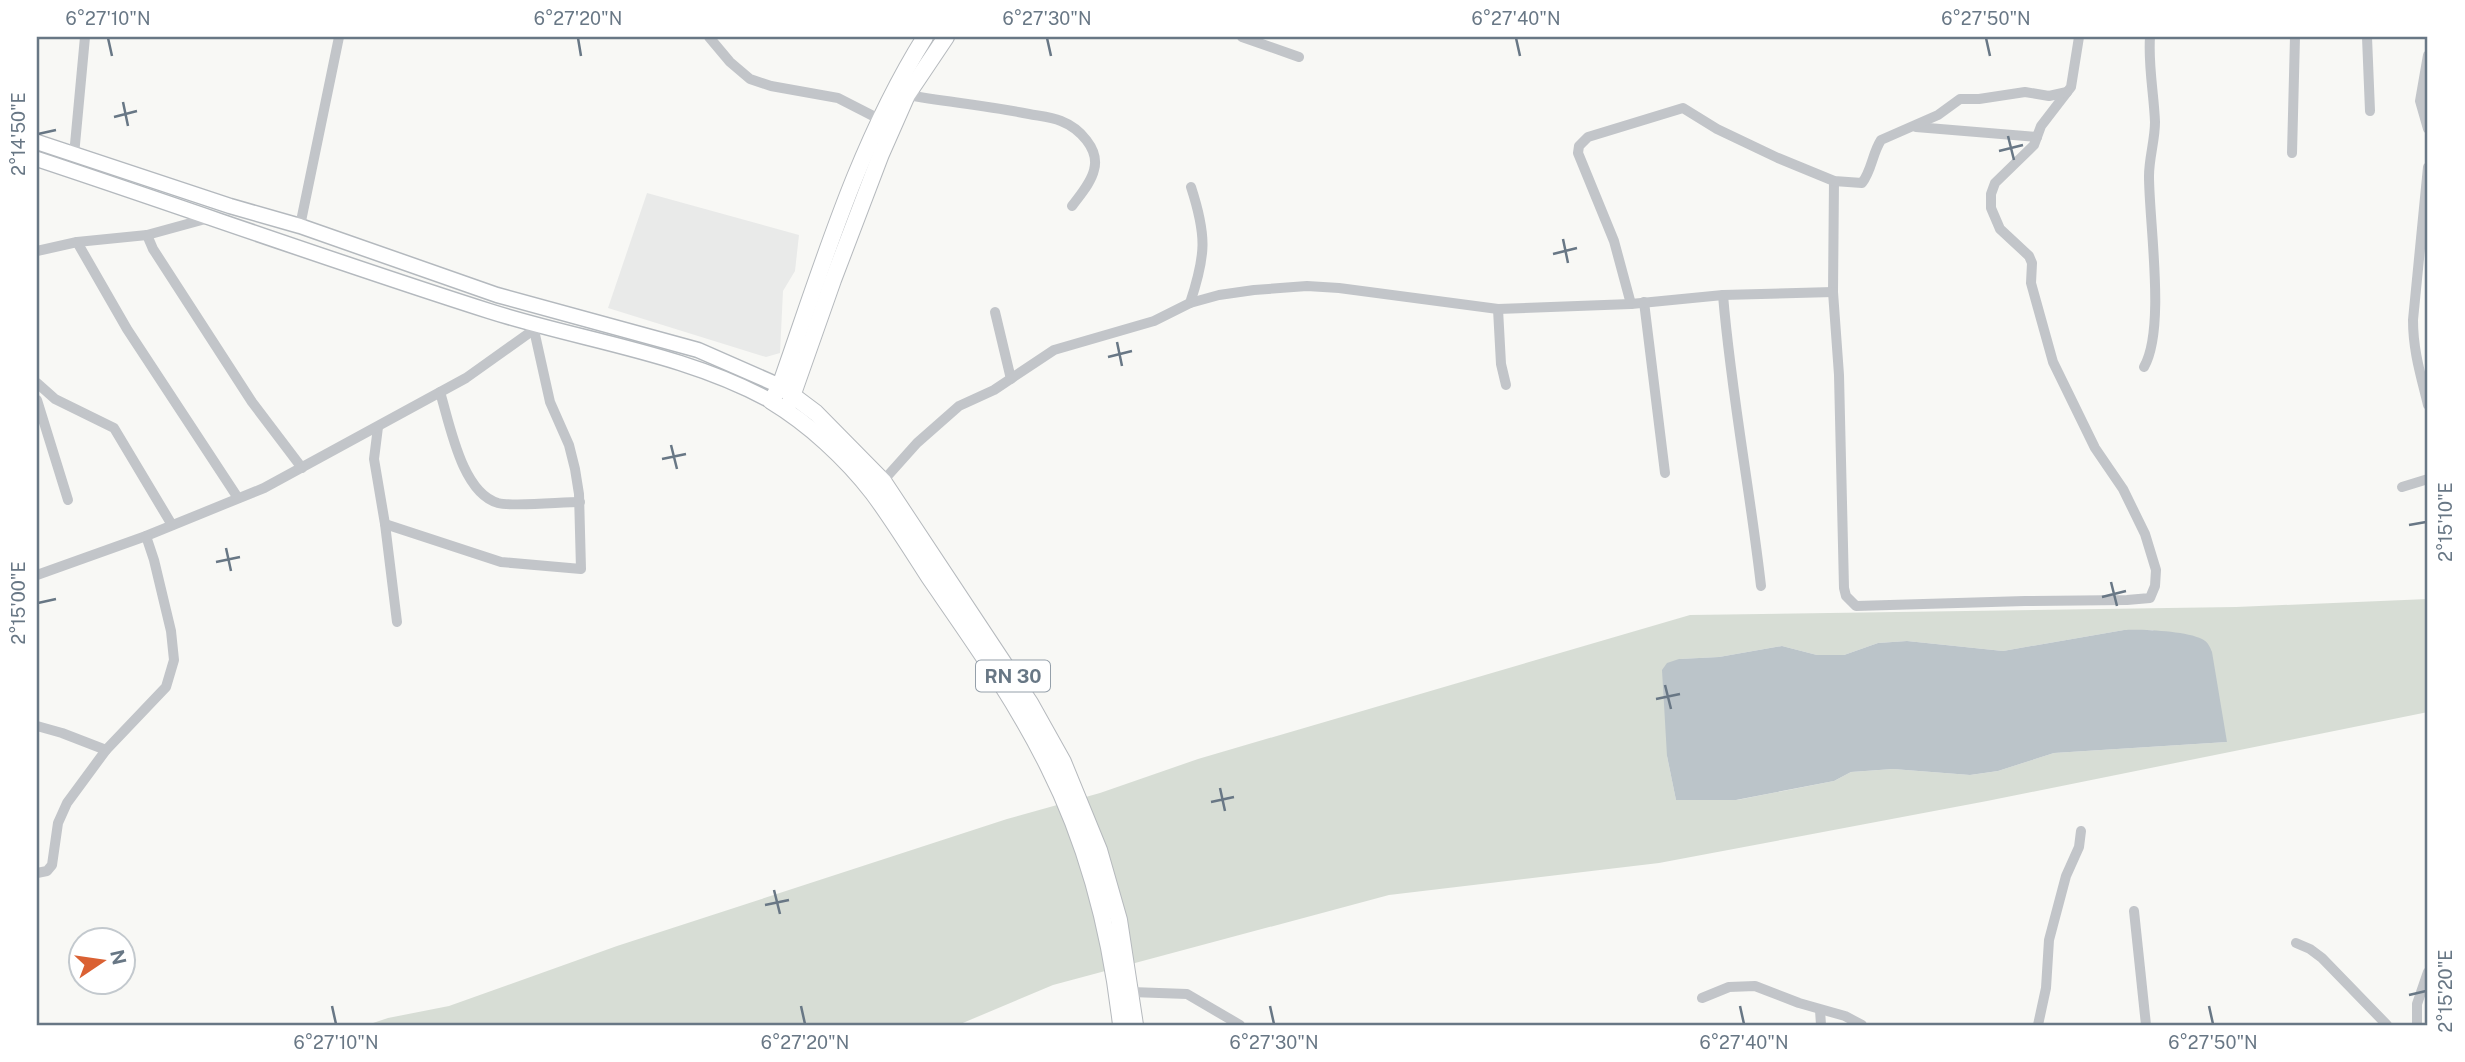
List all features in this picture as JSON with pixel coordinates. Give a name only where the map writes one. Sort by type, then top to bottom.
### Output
[{"type":"main road","points":[[786,410],[787,390],[850,186],[900,78],[926,37]]},
{"type":"main road","points":[[771,401],[787,390],[907,95],[946,37]]},
{"type":"main road","name":"RN 30","points":[[787,390],[816,413],[883,481],[1030,703],[1063,762],[1099,850],[1119,920],[1135,1025]]},
{"type":"main road","name":"RN 30","points":[[771,401],[825,442],[872,492],[1018,711],[1049,767],[1084,855],[1103,923],[1118,995],[1121,1025]]},
{"type":"street","points":[[74,155],[85,37]]},
{"type":"street","points":[[300,226],[338,37]]},
{"type":"street","points":[[709,37],[730,62],[750,79],[771,86],[838,98],[881,120]]},
{"type":"street","points":[[1242,37],[1299,57]]},
{"type":"street","points":[[1834,181],[1833,292],[1839,375],[1844,588],[1850,601],[1856,606],[2150,598],[2155,586],[2156,570],[2145,534],[2123,489],[2095,448],[2053,362],[2031,283],[2032,263],[2029,256],[2000,229],[1991,208],[1991,194],[1995,183],[2024,156],[2041,126],[2073,82],[2079,37]]},
{"type":"street","points":[[2144,367],[2151,355],[2154,314],[2154,240],[2149,174],[2155,122],[2150,37]]},
{"type":"street","points":[[2292,153],[2295,37]]},
{"type":"street","points":[[2367,37],[2370,111]]},
{"type":"street","points":[[2428,55],[2420,94],[2428,129]]},
{"type":"street","points":[[1631,304],[1614,241],[1578,153],[1579,146],[1588,136],[1683,108],[1717,129],[1834,181],[1862,183],[1869,173],[1881,140],[1938,115],[1960,99],[2025,92],[2049,96],[2068,91]]},
{"type":"street","points":[[907,95],[1006,109],[1058,120],[1070,126],[1091,146],[1095,155],[1094,170],[1072,206]]},
{"type":"street","points":[[1914,127],[2037,137]]},
{"type":"street","points":[[37,142],[230,206],[300,226],[497,295],[698,350],[787,390]]},
{"type":"street","points":[[37,159],[537,328],[692,365],[744,386],[771,401]]},
{"type":"street","points":[[2428,167],[2413,320],[2413,343],[2428,405]]},
{"type":"street","points":[[1190,303],[1199,277],[1203,253],[1203,230],[1191,187]]},
{"type":"street","points":[[37,251],[77,242],[147,235],[210,217]]},
{"type":"street","points":[[147,235],[153,249],[253,402],[302,468]]},
{"type":"street","points":[[77,242],[127,330],[238,498]]},
{"type":"street","points":[[883,481],[917,443],[959,406],[994,390],[1054,350],[1154,321],[1190,303],[1219,295],[1307,286],[1498,309],[1631,304],[1723,295],[1833,292]]},
{"type":"street","points":[[1723,295],[1727,350],[1752,507],[1761,586]]},
{"type":"street","points":[[1644,302],[1665,473]]},
{"type":"street","points":[[1498,309],[1501,364],[1506,385]]},
{"type":"street","points":[[995,312],[1011,379]]},
{"type":"street","points":[[37,575],[146,536],[302,468],[466,378],[537,328]]},
{"type":"street","points":[[385,524],[501,562],[581,569],[580,502],[576,469],[569,445],[550,402],[537,328]]},
{"type":"street","points":[[37,383],[55,398],[114,428],[172,525]]},
{"type":"street","points":[[440,392],[473,487],[500,503],[580,502]]},
{"type":"street","points":[[37,400],[68,500]]},
{"type":"street","points":[[378,427],[374,459],[397,622]]},
{"type":"street","points":[[2402,487],[2428,479]]},
{"type":"street","points":[[37,873],[47,871],[52,865],[58,823],[67,803],[106,750],[166,687],[174,660],[154,560],[146,536]]},
{"type":"street","points":[[37,726],[106,750]]},
{"type":"street","points":[[2038,1025],[2046,988],[2049,940],[2066,876],[2079,847],[2081,831]]},
{"type":"street","points":[[2134,911],[2146,1025]]},
{"type":"street","points":[[2296,943],[2310,949],[2329,964],[2387,1025]]},
{"type":"street","points":[[2417,1025],[2417,1004],[2428,972]]},
{"type":"street","points":[[1703,998],[1729,987],[1755,985],[1820,1010],[1845,1016],[1862,1025]]},
{"type":"street","points":[[1131,992],[1187,994],[1240,1025]]},
{"type":"street","points":[[1820,1010],[1821,1025]]},
{"type":"shaded area","points":[[647,193],[799,235],[795,271],[783,291],[780,353],[766,357],[608,308]]},
{"type":"shaded area","points":[[2428,599],[2428,712],[1987,801],[1659,863],[1389,895],[1053,985],[958,1025],[367,1025],[449,1006],[617,946],[1007,819],[1100,793],[1198,759],[1690,615],[2236,607]],"holes":[[[2124,630],[2153,630],[2227,742],[2054,753],[1998,771],[1970,775],[1893,769],[1851,772],[1834,781],[1737,800],[1676,800],[1667,756],[1679,659],[1719,657],[1782,646],[1817,655],[1844,655],[1878,643],[1907,641],[2003,651]]]},
{"type":"shaded area","points":[[2124,630],[2175,632],[2195,636],[2207,643],[2212,652],[2227,742],[2054,753],[1998,771],[1970,775],[1893,769],[1851,772],[1834,781],[1736,800],[1676,800],[1667,756],[1662,670],[1667,663],[1679,659],[1719,657],[1782,646],[1817,655],[1844,655],[1878,643],[1907,641],[2003,651]]}]
